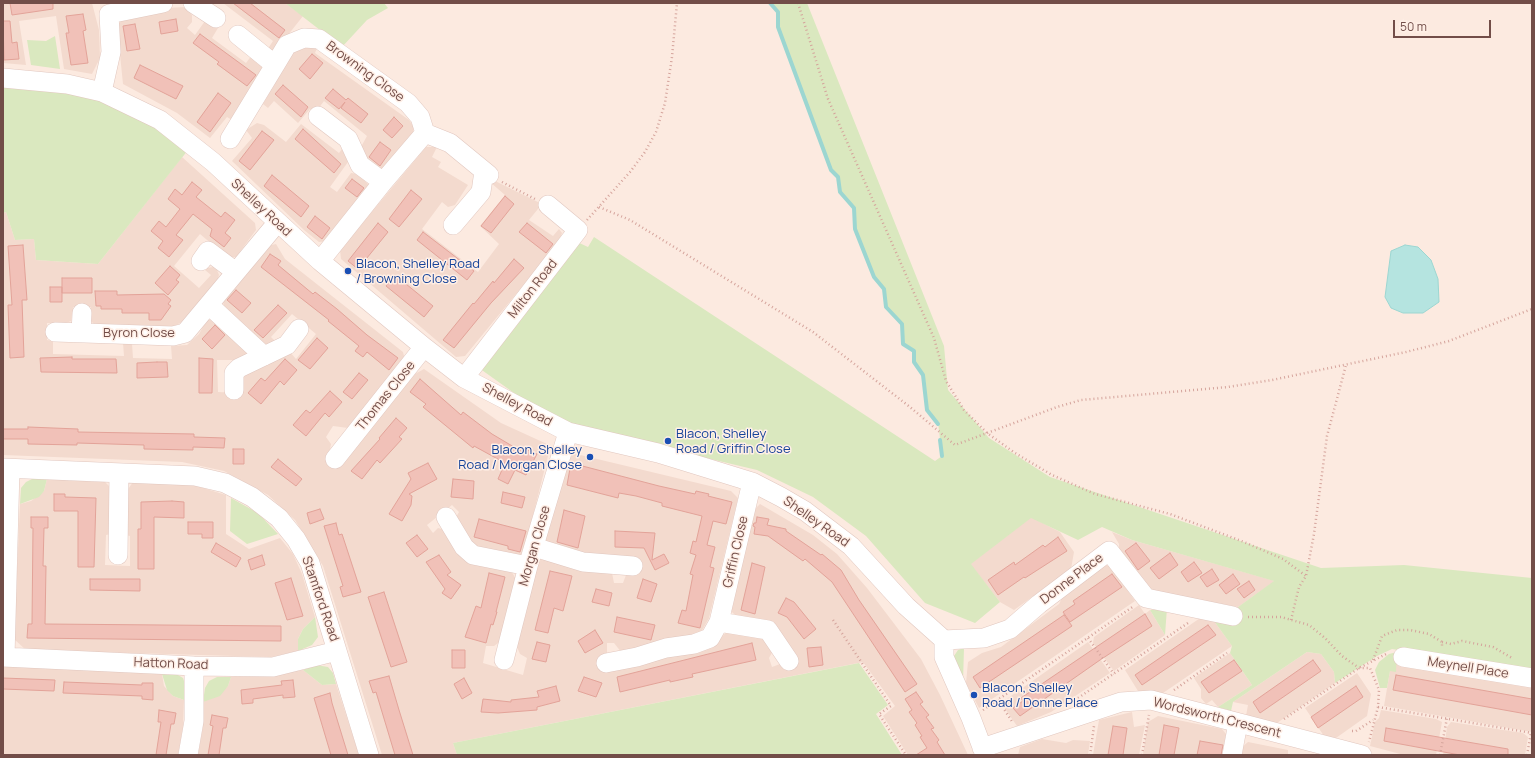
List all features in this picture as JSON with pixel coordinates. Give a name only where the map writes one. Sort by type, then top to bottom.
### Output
[{"type":"street","points":[[102,92],[111,52],[107,8],[163,3]]},
{"type":"street","points":[[193,3],[216,18]]},
{"type":"street","points":[[238,35],[275,65]]},
{"type":"street","name":"Browning Close","points":[[230,139],[287,45],[304,38],[319,39],[408,103],[420,117],[425,133]]},
{"type":"street","name":"Shelley Road","points":[[3,78],[67,84],[102,92],[160,120],[213,162],[277,223],[320,261],[464,378],[568,432],[658,453],[752,482],[805,511],[851,546],[906,606],[944,640]]},
{"type":"street","points":[[318,116],[348,139],[360,165],[383,182]]},
{"type":"street","points":[[320,261],[383,182],[425,133],[450,143],[486,173],[481,192],[453,225]]},
{"type":"street","points":[[548,205],[578,230]]},
{"type":"street","name":"Byron Close","points":[[55,332],[173,336],[185,333],[277,223]]},
{"type":"street","name":"Milton Road","points":[[464,378],[578,230]]},
{"type":"street","points":[[203,252],[236,272]]},
{"type":"street","points":[[209,305],[264,356]]},
{"type":"street","points":[[81,333],[82,313]]},
{"type":"street","points":[[234,390],[234,373],[287,345],[299,329]]},
{"type":"street","name":"Thomas Close","points":[[335,460],[341,439],[424,347]]},
{"type":"street","name":"Morgan Close","points":[[505,660],[528,566],[568,432]]},
{"type":"street","points":[[4,657],[6,468]]},
{"type":"street","name":"Stamford Road","points":[[6,468],[196,476],[224,483],[252,497],[279,518],[296,539],[310,563],[370,755]]},
{"type":"street","points":[[118,555],[119,472]]},
{"type":"street","name":"Griffin Close","points":[[611,657],[637,657],[666,648],[694,644],[710,638],[719,622],[752,482]]},
{"type":"street","points":[[444,518],[464,548],[473,555],[528,566]]},
{"type":"street","points":[[534,547],[583,562],[624,570]]},
{"type":"street","name":"Donne Place","points":[[944,640],[984,638],[1010,628],[1039,604],[1110,551],[1146,598]]},
{"type":"street","points":[[1146,598],[1233,616]]},
{"type":"street","points":[[719,622],[768,630],[782,658]]},
{"type":"street","points":[[944,640],[944,657],[971,718],[983,752]]},
{"type":"street","name":"Hatton Road","points":[[4,657],[194,666],[274,667],[337,651]]},
{"type":"street","name":"Meynell Place","points":[[1403,657],[1532,678]]},
{"type":"street","points":[[188,755],[194,721],[194,666]]},
{"type":"street","name":"Wordsworth Crescent","points":[[983,752],[1021,735],[1121,702],[1151,700],[1267,731],[1365,751]]},
{"type":"street","points":[[1232,755],[1238,723]]},
{"type":"path","points":[[578,230],[634,167],[645,152],[656,132],[665,103],[671,65],[677,3]]},
{"type":"path","points":[[798,3],[828,99],[934,338],[946,381],[964,410],[987,433],[1014,453],[1052,475],[1095,494],[1170,514],[1244,542],[1283,558],[1306,576]]},
{"type":"path","points":[[486,173],[548,205]]},
{"type":"path","points":[[599,207],[630,220],[813,332],[910,407],[954,445],[1057,407],[1081,400],[1228,387],[1406,352],[1449,341],[1532,309]]},
{"type":"path","points":[[1291,620],[1299,587],[1306,576],[1314,534],[1326,436],[1346,364]]},
{"type":"path","points":[[971,718],[1146,598]]},
{"type":"path","points":[[1075,701],[1205,611]]},
{"type":"path","points":[[1233,616],[1281,617],[1309,626],[1326,638],[1342,656],[1359,668],[1370,668],[1379,690],[1378,706],[1365,751]]},
{"type":"path","points":[[833,620],[891,706],[879,714],[906,755]]},
{"type":"path","points":[[1088,638],[1114,674]]},
{"type":"path","points":[[1442,642],[1451,644],[1462,641],[1493,646],[1516,660]]},
{"type":"path","points":[[1267,731],[1359,668],[1393,651],[1401,651],[1403,657]]},
{"type":"path","points":[[1170,705],[1172,691],[1227,653]]},
{"type":"path","points":[[998,700],[1021,735]]},
{"type":"path","points":[[1142,755],[1151,700]]},
{"type":"path","points":[[1378,706],[1531,733],[1527,755]]},
{"type":"path","points":[[1090,755],[1097,710]]},
{"type":"path","points":[[1440,755],[1447,718]]},
{"type":"path","points":[[1352,731],[1356,731],[1373,720]]},
{"type":"shaded area","points":[[3,3],[92,3],[99,30],[100,58],[92,74],[64,69],[56,16],[19,21],[26,65],[3,63]]},
{"type":"shaded area","points":[[223,3],[285,3],[303,16],[273,54],[267,50],[273,41]]},
{"type":"shaded area","points":[[186,7],[192,15],[192,22],[187,28],[195,35],[205,21],[218,28],[212,38],[246,63],[252,55],[258,60],[257,63],[264,68],[232,120],[227,117],[210,138],[177,113],[123,84],[117,25],[122,20],[165,8]]},
{"type":"shaded area","points":[[310,46],[317,48],[315,53],[409,120],[413,126],[413,135],[385,170],[373,168],[364,156],[361,147],[367,136],[324,101],[315,113],[310,109],[298,123],[274,101],[268,108],[263,104],[293,53]]},
{"type":"shaded area","points":[[257,123],[264,125],[286,142],[301,124],[339,153],[342,149],[348,162],[330,187],[337,192],[351,173],[365,175],[365,181],[368,184],[367,192],[327,241],[319,242],[304,230],[232,161],[252,138],[246,130]]},
{"type":"shaded area","points":[[426,147],[437,147],[432,157],[441,162],[438,167],[468,185],[455,205],[448,207],[442,202],[422,229],[478,272],[499,244],[480,226],[505,195],[490,182],[491,179],[542,204],[529,220],[553,236],[559,229],[562,233],[558,243],[465,356],[456,357],[341,259],[340,250]]},
{"type":"shaded area","points":[[182,157],[255,223],[256,230],[236,257],[227,257],[200,234],[174,266],[199,288],[211,275],[205,270],[207,268],[213,267],[217,270],[219,275],[217,281],[190,315],[180,323],[172,327],[96,326],[91,321],[91,307],[73,307],[71,321],[66,323],[47,323],[47,340],[53,341],[53,354],[124,356],[123,343],[132,344],[133,358],[172,359],[171,346],[187,345],[199,334],[207,320],[216,320],[247,347],[248,354],[245,360],[217,360],[218,392],[239,393],[239,378],[244,372],[289,351],[296,359],[316,334],[292,314],[271,337],[279,345],[265,349],[228,315],[230,312],[224,309],[223,300],[267,246],[276,244],[285,259],[403,352],[405,360],[348,428],[333,426],[326,437],[331,444],[328,460],[338,467],[415,374],[424,369],[501,423],[547,444],[549,452],[523,555],[514,559],[475,549],[456,527],[455,519],[459,512],[452,505],[427,525],[433,533],[438,528],[450,531],[464,555],[472,563],[510,569],[516,579],[501,641],[494,646],[486,646],[483,663],[523,675],[527,658],[520,654],[517,647],[539,561],[547,556],[584,569],[607,569],[612,573],[614,583],[623,583],[626,575],[639,571],[638,561],[577,556],[546,544],[544,537],[566,456],[572,453],[731,491],[738,498],[709,618],[699,636],[633,654],[622,653],[614,643],[607,643],[607,654],[599,660],[603,671],[711,645],[720,639],[728,630],[736,628],[761,635],[771,641],[774,649],[769,658],[772,667],[780,664],[788,669],[797,663],[774,628],[766,624],[738,618],[730,610],[753,511],[760,504],[813,535],[837,554],[867,588],[921,659],[940,695],[968,755],[908,755],[883,716],[895,706],[863,662],[453,743],[457,755],[382,755],[323,566],[295,520],[268,495],[224,471],[182,462],[3,455],[3,213],[6,212],[15,240],[34,239],[36,260],[98,264]]},
{"type":"shaded area","points":[[47,479],[105,482],[113,490],[112,534],[106,535],[105,565],[130,566],[130,536],[126,535],[126,492],[133,482],[193,485],[226,495],[226,534],[249,549],[280,538],[293,554],[302,574],[315,617],[303,629],[298,639],[298,651],[271,657],[26,650],[14,639],[20,504],[31,501],[44,491]]},
{"type":"shaded area","points":[[1031,517],[1060,532],[1074,552],[1071,569],[1014,610],[1000,602],[970,564]]},
{"type":"shaded area","points":[[1112,532],[1132,540],[1275,581],[1238,607],[1150,590],[1119,554],[1119,544]]},
{"type":"shaded area","points":[[1101,565],[1110,566],[1135,601],[979,708],[966,683],[968,662],[982,653],[1001,647],[1059,604],[1063,596]]},
{"type":"shaded area","points":[[1139,605],[1145,614],[1150,610],[1165,635],[1114,671],[1093,643],[1094,637]]},
{"type":"shaded area","points":[[1203,616],[1214,621],[1232,646],[1163,693],[1138,691],[1125,670]]},
{"type":"shaded area","points":[[1088,642],[1110,673],[1051,712],[1017,726],[1001,703]]},
{"type":"shaded area","points":[[1307,652],[1321,654],[1334,672],[1335,683],[1277,723],[1246,716],[1248,705],[1233,702]]},
{"type":"shaded area","points":[[1230,653],[1252,685],[1218,707],[1212,700],[1206,704],[1201,698],[1201,689],[1194,678]]},
{"type":"shaded area","points":[[1398,660],[1532,683],[1532,732],[1384,706],[1390,671]]},
{"type":"shaded area","points":[[3,666],[162,674],[164,686],[173,696],[184,700],[183,726],[178,755],[3,755]]},
{"type":"shaded area","points":[[303,670],[322,685],[336,684],[359,755],[198,755],[203,727],[203,702],[228,686],[231,677],[266,676]]},
{"type":"shaded area","points":[[1357,673],[1371,694],[1367,716],[1336,738],[1324,736],[1305,708]]},
{"type":"shaded area","points":[[1381,710],[1436,719],[1442,722],[1436,755],[1404,755],[1370,746],[1375,722],[1379,718]]},
{"type":"shaded area","points":[[1132,712],[1134,727],[1145,725],[1139,755],[1093,755],[1099,720]]},
{"type":"shaded area","points":[[1158,716],[1222,729],[1226,734],[1222,755],[1143,755],[1148,722]]},
{"type":"shaded area","points":[[1451,722],[1523,733],[1528,737],[1525,755],[1443,755],[1447,727]]},
{"type":"shaded area","points":[[1042,739],[1066,743],[1073,740],[1090,741],[1088,755],[1018,755],[1020,747]]},
{"type":"shaded area","points":[[1248,742],[1288,750],[1288,755],[1240,755],[1241,748]]},
{"type":"green space","points":[[285,3],[384,3],[388,8],[367,20],[342,47]]},
{"type":"green space","points":[[770,3],[807,3],[944,346],[948,390],[989,438],[1050,477],[1321,568],[1404,565],[1532,578],[1532,672],[1392,649],[1377,656],[1335,683],[1334,672],[1321,654],[1307,652],[1233,702],[1231,711],[1218,707],[1252,685],[1230,653],[1232,646],[1214,621],[1233,622],[1238,607],[1274,581],[1132,540],[1102,527],[1078,540],[1031,518],[971,564],[1000,602],[975,623],[925,603],[866,536],[813,497],[757,470],[571,426],[521,398],[479,368],[575,241],[588,247],[594,237],[935,461],[942,456],[938,422],[927,410],[923,375],[914,362],[914,351],[903,344],[902,324],[886,307],[884,289],[874,277],[855,229],[854,208],[840,192],[838,177],[831,170],[778,27],[778,12]]},
{"type":"green space","points":[[55,36],[60,69],[31,65],[27,40],[46,41]]},
{"type":"green space","points":[[3,86],[47,89],[102,100],[158,127],[188,150],[98,264],[36,260],[34,239],[15,240],[6,212],[3,213]]},
{"type":"green space","points":[[32,479],[47,479],[44,491],[39,497],[20,504],[21,488],[26,482]]},
{"type":"green space","points":[[231,498],[258,513],[278,534],[247,544],[230,531]]},
{"type":"green space","points":[[1167,608],[1165,635],[1150,610]]},
{"type":"green space","points":[[315,617],[318,637],[312,645],[298,651],[298,639],[303,629]]},
{"type":"green space","points":[[964,648],[963,682],[957,673],[954,656],[958,650]]},
{"type":"green space","points":[[1397,652],[1396,672],[1390,671],[1387,688],[1380,688],[1375,670],[1379,662],[1389,654]]},
{"type":"green space","points":[[859,663],[888,705],[876,714],[902,755],[457,755],[453,743]]},
{"type":"green space","points":[[316,665],[328,667],[333,673],[336,684],[322,685],[303,670]]},
{"type":"green space","points":[[162,674],[178,675],[183,678],[185,684],[184,700],[173,696],[167,690]]},
{"type":"green space","points":[[217,677],[231,677],[228,686],[220,696],[203,702],[205,688],[209,681]]},
{"type":"water","points":[[1405,245],[1418,247],[1431,260],[1438,279],[1439,302],[1423,313],[1403,313],[1391,308],[1385,297],[1391,251]]},
{"type":"building","points":[[10,3],[53,3],[53,9],[12,15]]},
{"type":"building","points":[[233,3],[250,3],[285,30],[279,38]]},
{"type":"building","points":[[83,14],[86,30],[83,31],[88,63],[71,65],[66,33],[69,33],[66,16]]},
{"type":"building","points":[[176,19],[178,31],[161,34],[159,22]]},
{"type":"building","points":[[3,21],[10,21],[12,43],[17,42],[19,59],[4,60]]},
{"type":"building","points":[[135,24],[140,49],[127,51],[123,26]]},
{"type":"building","points":[[200,34],[256,75],[247,86],[217,64],[219,62],[193,43]]},
{"type":"building","points":[[312,54],[323,63],[310,79],[299,69]]},
{"type":"building","points":[[140,65],[183,86],[176,99],[134,78]]},
{"type":"building","points":[[283,85],[308,107],[301,117],[275,94]]},
{"type":"building","points":[[333,89],[346,100],[348,98],[368,114],[361,123],[341,108],[345,102],[339,109],[325,98]]},
{"type":"building","points":[[218,93],[231,103],[210,132],[197,122]]},
{"type":"building","points":[[394,117],[403,126],[392,138],[383,130]]},
{"type":"building","points":[[303,129],[341,164],[334,173],[295,139]]},
{"type":"building","points":[[262,131],[274,140],[250,170],[239,161]]},
{"type":"building","points":[[380,142],[391,150],[380,166],[369,157]]},
{"type":"building","points":[[272,175],[309,206],[301,217],[264,186]]},
{"type":"building","points":[[352,179],[364,188],[357,197],[345,188]]},
{"type":"building","points":[[192,182],[202,190],[196,197],[221,217],[225,212],[235,220],[225,233],[231,238],[224,247],[210,236],[212,229],[193,214],[176,235],[183,240],[169,257],[158,248],[163,241],[151,231],[159,221],[166,227],[180,209],[168,199],[175,189],[182,195]]},
{"type":"building","points":[[411,190],[422,199],[399,227],[389,219]]},
{"type":"building","points":[[505,196],[514,204],[491,233],[481,226]]},
{"type":"building","points":[[315,216],[330,228],[322,239],[307,227]]},
{"type":"building","points":[[378,223],[388,232],[358,269],[348,261]]},
{"type":"building","points":[[527,223],[553,244],[546,253],[519,232]]},
{"type":"building","points":[[423,232],[474,271],[467,280],[417,240]]},
{"type":"building","points":[[23,245],[27,300],[22,300],[24,357],[10,358],[8,305],[12,305],[8,246]]},
{"type":"building","points":[[270,254],[281,261],[278,265],[313,294],[315,292],[367,335],[398,358],[389,370],[367,352],[363,357],[355,351],[359,346],[328,321],[329,320],[261,267]]},
{"type":"building","points":[[514,259],[524,268],[491,303],[454,348],[443,340],[473,303],[474,304],[493,281],[494,283]]},
{"type":"building","points":[[170,266],[180,275],[176,280],[179,282],[168,295],[155,283]]},
{"type":"building","points":[[395,275],[433,306],[424,317],[386,286]]},
{"type":"building","points":[[62,278],[92,278],[92,293],[62,293]]},
{"type":"building","points":[[50,287],[62,287],[62,302],[50,302]]},
{"type":"building","points":[[236,290],[251,303],[242,313],[227,300]]},
{"type":"building","points":[[95,291],[117,291],[117,295],[164,294],[171,300],[168,304],[171,306],[161,320],[149,320],[149,313],[122,313],[122,309],[101,309],[101,306],[96,306]]},
{"type":"building","points":[[278,305],[287,313],[263,338],[254,330]]},
{"type":"building","points":[[215,325],[225,335],[212,349],[202,339]]},
{"type":"building","points":[[317,338],[328,348],[310,369],[298,360]]},
{"type":"building","points":[[72,357],[72,359],[116,359],[117,373],[41,372],[40,358]]},
{"type":"building","points":[[199,358],[213,359],[212,393],[199,393]]},
{"type":"building","points":[[285,359],[297,370],[284,385],[280,381],[261,404],[248,393],[261,378],[265,381]]},
{"type":"building","points":[[167,362],[168,377],[137,378],[137,363]]},
{"type":"building","points":[[359,373],[368,380],[352,399],[343,392]]},
{"type":"building","points":[[420,379],[461,415],[463,412],[492,434],[524,453],[526,449],[537,454],[526,475],[515,470],[508,484],[498,479],[505,463],[474,446],[473,448],[423,407],[426,404],[410,392]]},
{"type":"building","points":[[330,391],[342,402],[329,417],[325,413],[306,436],[293,425],[306,410],[310,413]]},
{"type":"building","points":[[396,418],[407,428],[399,437],[402,439],[380,463],[377,460],[362,479],[351,471],[380,439],[379,438]]},
{"type":"building","points":[[28,427],[78,429],[78,432],[194,434],[194,437],[225,438],[224,448],[193,447],[193,450],[144,449],[144,445],[77,443],[77,445],[28,444],[28,439],[3,439],[3,429],[28,429]]},
{"type":"building","points":[[233,449],[244,449],[244,464],[233,464]]},
{"type":"building","points":[[278,459],[302,479],[296,486],[271,467]]},
{"type":"building","points":[[428,463],[437,479],[409,494],[412,496],[411,505],[402,521],[389,514],[411,479],[408,473]]},
{"type":"building","points":[[571,463],[659,486],[695,494],[696,491],[709,494],[708,496],[732,502],[726,524],[713,521],[707,545],[715,547],[710,567],[714,568],[700,628],[678,623],[682,610],[686,611],[693,575],[690,574],[696,555],[690,553],[693,541],[696,542],[702,516],[662,506],[662,503],[636,496],[619,493],[618,498],[567,485]]},
{"type":"building","points":[[453,479],[474,481],[473,499],[451,497]]},
{"type":"building","points":[[503,492],[525,497],[522,508],[501,503]]},
{"type":"building","points":[[54,494],[65,494],[65,497],[96,498],[94,567],[78,567],[78,511],[54,511]]},
{"type":"building","points":[[141,502],[184,502],[184,518],[154,517],[154,569],[138,569],[138,529],[141,529]]},
{"type":"building","points":[[320,509],[324,519],[310,524],[307,513]]},
{"type":"building","points":[[564,510],[585,516],[578,548],[557,542]]},
{"type":"building","points":[[31,517],[48,517],[48,528],[44,528],[43,566],[46,566],[45,624],[281,626],[281,641],[27,638],[28,624],[32,624],[33,528],[31,528]]},
{"type":"building","points":[[757,517],[769,519],[767,525],[786,529],[786,531],[821,555],[822,554],[841,570],[859,600],[917,684],[905,692],[832,582],[805,559],[803,561],[768,536],[754,534],[755,527],[753,526],[754,523],[756,523]]},
{"type":"building","points":[[479,519],[526,531],[520,552],[508,549],[508,546],[474,537]]},
{"type":"building","points":[[188,522],[213,522],[213,538],[202,538],[202,534],[188,534]]},
{"type":"building","points":[[336,523],[339,535],[342,534],[361,592],[343,597],[340,587],[343,586],[324,526]]},
{"type":"building","points":[[615,531],[655,533],[652,560],[664,554],[669,563],[655,570],[644,548],[615,547]]},
{"type":"building","points":[[417,535],[428,549],[417,557],[406,543]]},
{"type":"building","points":[[1058,537],[1067,551],[998,595],[988,580],[1014,562],[1015,565],[1043,545],[1045,547]]},
{"type":"building","points":[[216,543],[241,558],[236,567],[211,552]]},
{"type":"building","points":[[1136,543],[1150,561],[1138,570],[1125,551]]},
{"type":"building","points":[[1170,553],[1178,565],[1159,579],[1150,568]]},
{"type":"building","points":[[262,555],[265,565],[251,570],[248,560]]},
{"type":"building","points":[[439,555],[451,572],[447,575],[461,585],[451,599],[442,593],[445,589],[426,562]]},
{"type":"building","points":[[1194,562],[1202,573],[1188,582],[1181,572]]},
{"type":"building","points":[[752,563],[765,567],[755,614],[741,610]]},
{"type":"building","points":[[1212,569],[1219,580],[1207,587],[1200,577]]},
{"type":"building","points":[[550,571],[572,576],[563,611],[554,608],[548,633],[535,630]]},
{"type":"building","points":[[489,573],[505,577],[497,612],[493,625],[491,624],[486,643],[465,637],[476,606],[481,608]]},
{"type":"building","points":[[1112,574],[1122,587],[1070,622],[1063,612],[1075,604],[1073,601]]},
{"type":"building","points":[[1233,574],[1240,584],[1226,594],[1219,585]]},
{"type":"building","points":[[291,578],[303,616],[287,620],[275,583]]},
{"type":"building","points":[[90,579],[140,579],[140,591],[90,590]]},
{"type":"building","points":[[643,579],[657,584],[651,602],[637,598]]},
{"type":"building","points":[[1249,581],[1255,590],[1244,598],[1237,589]]},
{"type":"building","points":[[596,589],[612,593],[609,606],[592,602]]},
{"type":"building","points":[[384,592],[407,662],[391,667],[368,597]]},
{"type":"building","points":[[786,598],[794,602],[816,629],[804,639],[787,617],[778,613]]},
{"type":"building","points":[[1145,614],[1152,626],[1100,660],[1020,716],[1013,708],[1023,701],[1021,698]]},
{"type":"building","points":[[1064,615],[1072,626],[980,688],[973,677]]},
{"type":"building","points":[[617,617],[655,625],[651,640],[614,632]]},
{"type":"building","points":[[1208,625],[1216,635],[1142,685],[1135,675]]},
{"type":"building","points":[[595,630],[603,643],[585,653],[578,641]]},
{"type":"building","points":[[537,642],[550,645],[546,662],[532,659]]},
{"type":"building","points":[[752,643],[756,660],[692,674],[693,677],[670,682],[670,680],[620,692],[617,677]]},
{"type":"building","points":[[821,647],[823,665],[809,667],[807,648]]},
{"type":"building","points":[[452,650],[465,650],[465,668],[452,668]]},
{"type":"building","points":[[1234,660],[1242,671],[1209,693],[1201,682]]},
{"type":"building","points":[[1313,660],[1321,671],[1260,713],[1253,702]]},
{"type":"building","points":[[1396,675],[1532,699],[1532,715],[1393,690]]},
{"type":"building","points":[[389,676],[413,755],[395,755],[376,692],[373,693],[369,681]]},
{"type":"building","points":[[584,677],[602,683],[596,697],[578,691]]},
{"type":"building","points":[[3,678],[55,680],[54,691],[3,689]]},
{"type":"building","points":[[464,678],[472,693],[462,699],[454,684]]},
{"type":"building","points":[[293,680],[295,697],[283,698],[283,695],[253,699],[253,703],[242,704],[241,690],[282,685],[281,681]]},
{"type":"building","points":[[64,682],[142,685],[142,683],[153,683],[153,700],[142,699],[142,696],[63,693]]},
{"type":"building","points":[[556,686],[560,701],[537,707],[537,710],[498,713],[481,712],[483,699],[511,702],[511,700],[539,697],[537,691]]},
{"type":"building","points":[[1356,686],[1363,697],[1318,728],[1311,717]]},
{"type":"building","points":[[916,692],[923,702],[920,704],[929,715],[926,717],[934,728],[931,729],[939,740],[937,742],[945,755],[916,755],[927,748],[915,725],[917,723],[909,712],[912,710],[905,699]]},
{"type":"building","points":[[330,693],[348,755],[331,755],[314,698]]},
{"type":"building","points":[[159,710],[176,713],[174,724],[171,724],[166,755],[156,755],[161,722],[158,722]]},
{"type":"building","points":[[212,715],[228,718],[226,728],[223,728],[219,755],[208,755],[213,726],[210,725]]},
{"type":"building","points":[[1164,725],[1179,728],[1174,755],[1159,755]]},
{"type":"building","points":[[1113,726],[1127,728],[1123,755],[1108,755]]},
{"type":"building","points":[[1386,728],[1508,749],[1508,755],[1460,755],[1384,741]]},
{"type":"building","points":[[1200,741],[1223,745],[1221,755],[1197,755]]},
{"type":"waterway","points":[[770,3],[778,12],[778,27],[831,170],[838,177],[840,192],[854,208],[855,229],[874,277],[884,289],[886,307],[902,324],[903,344],[914,351],[914,362],[923,375],[927,410],[938,424]]},
{"type":"waterway","points":[[940,440],[942,456]]},
{"type":"place","name":"Blacon, Shelley Road / Browning Close","points":[[348,271]]},
{"type":"place","name":"Blacon, Shelley Road / Griffin Close","points":[[668,441]]},
{"type":"place","name":"Blacon, Shelley Road / Morgan Close","points":[[590,457]]},
{"type":"place","name":"Blacon, Shelley Road / Donne Place","points":[[974,695]]}]
